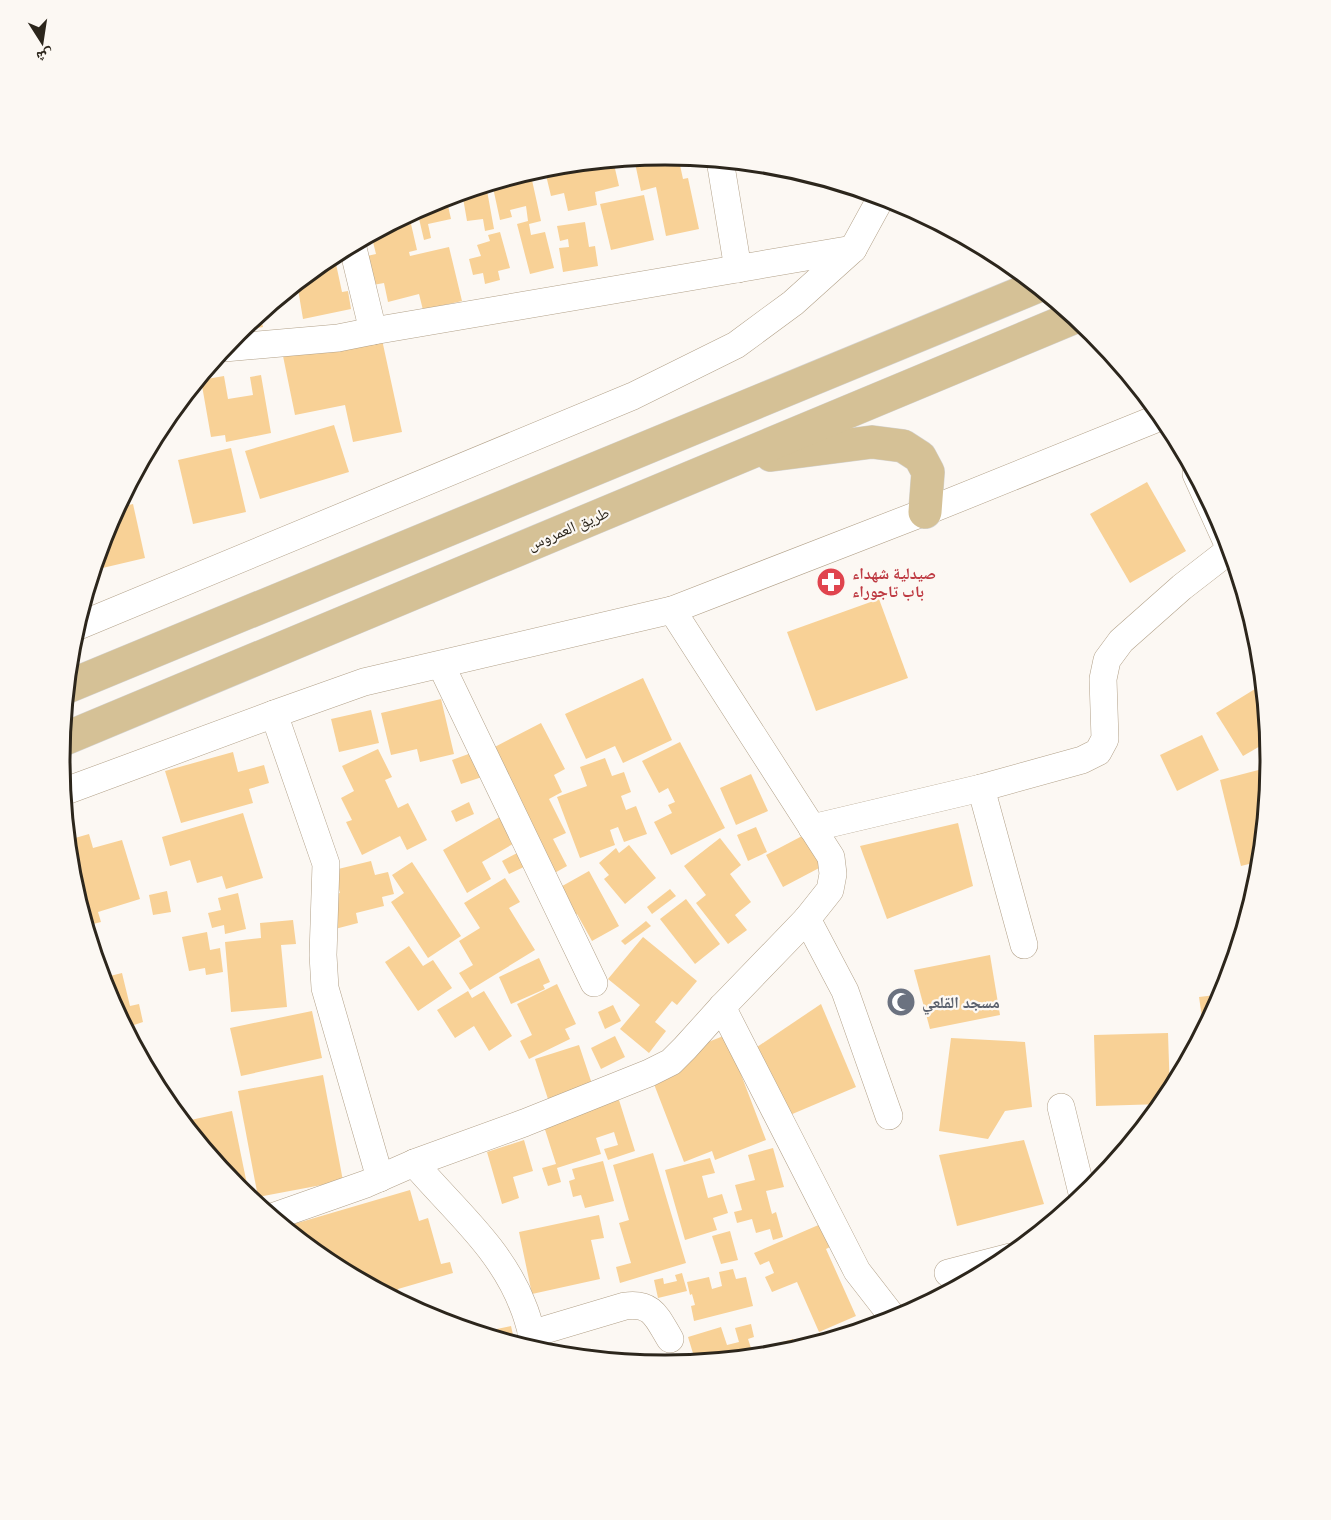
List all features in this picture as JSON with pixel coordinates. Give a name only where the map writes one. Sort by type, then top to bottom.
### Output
[{"type":"main road","points":[[76,683],[1030,289]]},
{"type":"main road","name":"طريق العمروس","points":[[71,736],[1066,321]]},
{"type":"main road","points":[[725,462],[872,442],[903,446],[920,457],[928,472],[925,512]]},
{"type":"street","points":[[721,168],[738,269]]},
{"type":"street","points":[[87,622],[633,396],[736,345],[793,303],[853,249],[877,204]]},
{"type":"street","points":[[238,347],[338,338],[853,249]]},
{"type":"street","points":[[354,253],[373,331]]},
{"type":"street","points":[[71,789],[364,682],[672,610],[925,512],[1153,420]]},
{"type":"street","points":[[812,828],[981,788],[1083,760],[1098,752],[1105,739],[1103,679],[1107,660],[1121,641],[1182,587],[1224,555]]},
{"type":"street","points":[[281,1214],[524,1124],[671,1062],[807,919],[830,890],[833,874],[831,857],[672,610]]},
{"type":"street","points":[[441,665],[594,982]]},
{"type":"street","points":[[274,714],[326,864],[323,955],[325,988],[380,1178]]},
{"type":"street","points":[[981,788],[1024,945]]},
{"type":"street","points":[[807,919],[845,991],[889,1116]]},
{"type":"street","points":[[722,1007],[857,1271],[889,1312]]},
{"type":"street","points":[[1061,1107],[1080,1186]]},
{"type":"street","points":[[414,1163],[488,1245],[507,1272],[524,1306],[532,1340]]},
{"type":"street","points":[[948,1273],[980,1265]]},
{"type":"street","points":[[536,1341],[625,1306],[636,1304],[644,1306],[658,1319],[670,1340]]},
{"type":"building","points":[[680,165],[683,179],[688,178],[699,229],[666,236],[656,187],[641,191],[636,166]]},
{"type":"building","points":[[615,167],[619,186],[595,192],[597,205],[568,211],[564,193],[551,196],[546,177]]},
{"type":"building","points":[[532,180],[541,221],[529,224],[531,235],[545,232],[554,268],[530,274],[517,224],[528,221],[526,206],[510,210],[512,217],[500,220],[494,191]]},
{"type":"building","points":[[487,193],[494,229],[485,231],[483,219],[467,221],[464,201]]},
{"type":"building","points":[[644,195],[654,240],[611,250],[600,204]]},
{"type":"building","points":[[448,206],[451,219],[428,224],[431,238],[424,240],[419,218]]},
{"type":"building","points":[[585,222],[589,247],[595,246],[598,266],[563,272],[559,248],[569,247],[568,239],[560,241],[557,226]]},
{"type":"building","points":[[411,224],[417,250],[409,252],[410,256],[449,247],[462,301],[423,310],[419,294],[388,302],[384,283],[373,285],[367,256],[376,254],[373,242],[400,227]]},
{"type":"building","points":[[500,232],[510,268],[498,271],[500,280],[485,284],[483,273],[473,275],[469,259],[481,256],[477,245],[490,241],[488,235]]},
{"type":"building","points":[[336,264],[342,292],[348,291],[351,309],[303,319],[298,292]]},
{"type":"building","points":[[381,335],[402,432],[353,442],[345,405],[295,415],[283,356]]},
{"type":"building","points":[[261,375],[271,433],[226,442],[225,435],[211,437],[202,387],[209,379],[224,376],[228,399],[253,395],[250,377]]},
{"type":"building","points":[[334,425],[349,472],[260,499],[245,451]]},
{"type":"building","points":[[231,448],[246,512],[193,524],[178,460]]},
{"type":"building","points":[[1147,482],[1186,551],[1130,583],[1090,514]]},
{"type":"building","points":[[133,504],[145,558],[102,568],[116,532],[128,505]]},
{"type":"building","points":[[879,599],[908,678],[816,711],[787,632]]},
{"type":"building","points":[[643,678],[672,740],[623,763],[615,746],[586,759],[565,714]]},
{"type":"building","points":[[1255,689],[1260,746],[1243,756],[1216,713]]},
{"type":"building","points":[[441,699],[454,754],[420,762],[417,749],[391,755],[381,713]]},
{"type":"building","points":[[371,710],[379,743],[339,752],[331,719]]},
{"type":"building","points":[[541,723],[565,769],[554,775],[562,792],[549,799],[566,833],[553,839],[567,866],[551,875],[487,751]]},
{"type":"building","points":[[1202,735],[1219,770],[1177,791],[1160,755]]},
{"type":"building","points":[[680,742],[725,828],[671,855],[654,822],[672,813],[668,805],[675,802],[668,788],[659,793],[642,761]]},
{"type":"building","points":[[378,749],[392,777],[385,780],[398,808],[408,803],[427,840],[407,850],[400,836],[362,855],[346,822],[352,820],[341,798],[354,791],[342,766]]},
{"type":"building","points":[[233,752],[238,772],[264,765],[269,783],[249,789],[253,803],[181,823],[165,771]]},
{"type":"building","points":[[474,752],[482,777],[461,784],[452,760]]},
{"type":"building","points":[[605,758],[612,776],[624,772],[631,792],[621,796],[626,810],[636,806],[647,834],[624,842],[618,827],[610,830],[615,845],[580,858],[557,797],[587,786],[580,767]]},
{"type":"building","points":[[1260,770],[1259,799],[1251,864],[1241,866],[1220,780]]},
{"type":"building","points":[[751,774],[768,811],[736,825],[720,788]]},
{"type":"building","points":[[469,802],[474,814],[456,822],[451,811]]},
{"type":"building","points":[[243,813],[263,878],[226,889],[222,876],[197,883],[190,860],[170,866],[162,837]]},
{"type":"building","points":[[503,815],[518,841],[482,862],[491,879],[467,893],[443,850]]},
{"type":"building","points":[[958,823],[973,886],[887,919],[860,846]]},
{"type":"building","points":[[756,827],[767,852],[748,861],[737,835]]},
{"type":"building","points":[[89,834],[93,848],[122,840],[140,899],[98,912],[101,922],[94,924],[82,876],[76,838]]},
{"type":"building","points":[[804,835],[821,867],[783,887],[766,855]]},
{"type":"building","points":[[720,838],[741,865],[730,874],[751,902],[735,915],[747,930],[728,944],[696,903],[706,895],[684,866]]},
{"type":"building","points":[[629,845],[656,878],[625,904],[604,879],[609,875],[599,863],[616,848],[619,853]]},
{"type":"building","points":[[521,851],[528,865],[509,874],[502,861]]},
{"type":"building","points":[[371,861],[375,875],[388,872],[394,894],[382,897],[384,906],[356,913],[358,923],[335,929],[328,896],[340,893],[334,870]]},
{"type":"building","points":[[412,862],[461,936],[428,958],[391,902],[404,893],[392,875]]},
{"type":"building","points":[[589,871],[619,926],[592,941],[577,914],[572,917],[557,889]]},
{"type":"building","points":[[505,878],[520,902],[509,908],[535,950],[470,990],[459,973],[473,965],[459,941],[480,928],[464,903]]},
{"type":"building","points":[[670,889],[676,896],[652,914],[647,907]]},
{"type":"building","points":[[167,891],[171,912],[153,915],[149,895]]},
{"type":"building","points":[[238,893],[246,929],[225,934],[224,925],[212,928],[208,913],[221,910],[218,898]]},
{"type":"building","points":[[686,899],[720,944],[695,964],[660,919]]},
{"type":"building","points":[[293,920],[296,944],[281,945],[287,1007],[231,1012],[225,942],[261,938],[260,923]]},
{"type":"building","points":[[646,921],[651,926],[625,945],[621,941]]},
{"type":"building","points":[[207,932],[210,950],[220,948],[223,972],[206,975],[205,968],[189,971],[182,937]]},
{"type":"building","points":[[643,937],[697,981],[677,1005],[672,1001],[655,1022],[666,1031],[649,1053],[620,1029],[640,1005],[608,979]]},
{"type":"building","points":[[409,946],[423,966],[433,960],[452,988],[418,1011],[385,962]]},
{"type":"building","points":[[990,955],[1000,1015],[930,1029],[914,970]]},
{"type":"building","points":[[539,958],[550,982],[543,985],[545,989],[511,1004],[499,977]]},
{"type":"building","points":[[122,973],[130,1006],[139,1004],[143,1022],[134,1025],[135,1029],[116,988],[111,976]]},
{"type":"building","points":[[557,984],[576,1024],[565,1029],[570,1039],[529,1059],[520,1041],[532,1035],[517,1004]]},
{"type":"building","points":[[468,991],[472,998],[484,991],[512,1036],[489,1051],[474,1026],[455,1038],[437,1010]]},
{"type":"building","points":[[1212,995],[1202,1017],[1199,997]]},
{"type":"building","points":[[821,1004],[856,1087],[790,1115],[754,1049]]},
{"type":"building","points":[[613,1005],[621,1021],[605,1029],[598,1012]]},
{"type":"building","points":[[312,1011],[322,1058],[241,1076],[230,1028]]},
{"type":"building","points":[[1168,1033],[1169,1076],[1151,1104],[1096,1106],[1094,1035]]},
{"type":"building","points":[[726,1035],[766,1140],[715,1160],[712,1151],[684,1162],[647,1066]]},
{"type":"building","points":[[615,1036],[625,1057],[601,1069],[591,1048]]},
{"type":"building","points":[[951,1038],[1025,1042],[1032,1107],[1005,1111],[988,1139],[939,1131]]},
{"type":"building","points":[[579,1045],[592,1084],[548,1099],[535,1059]]},
{"type":"building","points":[[323,1075],[343,1181],[262,1196],[257,1192],[238,1091]]},
{"type":"building","points":[[619,1100],[635,1151],[608,1160],[604,1149],[618,1145],[614,1132],[596,1138],[601,1154],[557,1168],[561,1182],[548,1186],[542,1168],[556,1164],[541,1117]]},
{"type":"building","points":[[232,1111],[247,1183],[218,1152],[191,1120]]},
{"type":"building","points":[[524,1140],[533,1171],[513,1177],[519,1198],[502,1204],[487,1152]]},
{"type":"building","points":[[1024,1140],[1044,1204],[957,1226],[939,1155]]},
{"type":"building","points":[[773,1148],[784,1187],[766,1191],[772,1214],[776,1212],[783,1237],[773,1240],[770,1229],[756,1233],[752,1219],[737,1223],[734,1212],[742,1210],[735,1185],[755,1180],[748,1155]]},
{"type":"building","points":[[653,1153],[686,1263],[620,1283],[616,1267],[631,1263],[619,1223],[629,1220],[613,1165]]},
{"type":"building","points":[[710,1158],[715,1173],[702,1176],[708,1198],[722,1194],[728,1213],[713,1218],[717,1230],[685,1240],[665,1170]]},
{"type":"building","points":[[603,1161],[614,1201],[585,1208],[581,1195],[573,1197],[569,1181],[575,1179],[572,1169]]},
{"type":"building","points":[[410,1190],[419,1221],[428,1218],[441,1264],[450,1262],[453,1273],[398,1289],[399,1292],[335,1255],[294,1224]]},
{"type":"building","points":[[599,1215],[604,1238],[591,1240],[600,1279],[532,1294],[519,1232]]},
{"type":"building","points":[[823,1223],[834,1245],[826,1249],[856,1316],[819,1332],[797,1282],[772,1292],[765,1277],[774,1273],[769,1261],[760,1265],[754,1253]]},
{"type":"building","points":[[730,1231],[738,1260],[721,1264],[712,1236]]},
{"type":"building","points":[[733,1269],[736,1279],[746,1277],[753,1306],[694,1321],[691,1306],[695,1305],[687,1282],[709,1277],[712,1289],[722,1286],[719,1272]]},
{"type":"building","points":[[682,1273],[687,1291],[658,1298],[654,1280],[663,1278],[664,1284],[677,1281],[675,1275]]},
{"type":"building","points":[[751,1324],[754,1337],[748,1339],[751,1349],[693,1354],[688,1337],[721,1327],[727,1345],[739,1342],[735,1328]]},
{"type":"building","points":[[511,1326],[513,1335],[512,1335],[495,1329]]},
{"type":"building","points":[[793,1339],[794,1341],[782,1344],[772,1345]]},
{"type":"place","name":"صيدلية شهداء باب تاجوراء","points":[[831,582]]},
{"type":"place","name":"مسجد القلعي","points":[[901,1002]]}]
